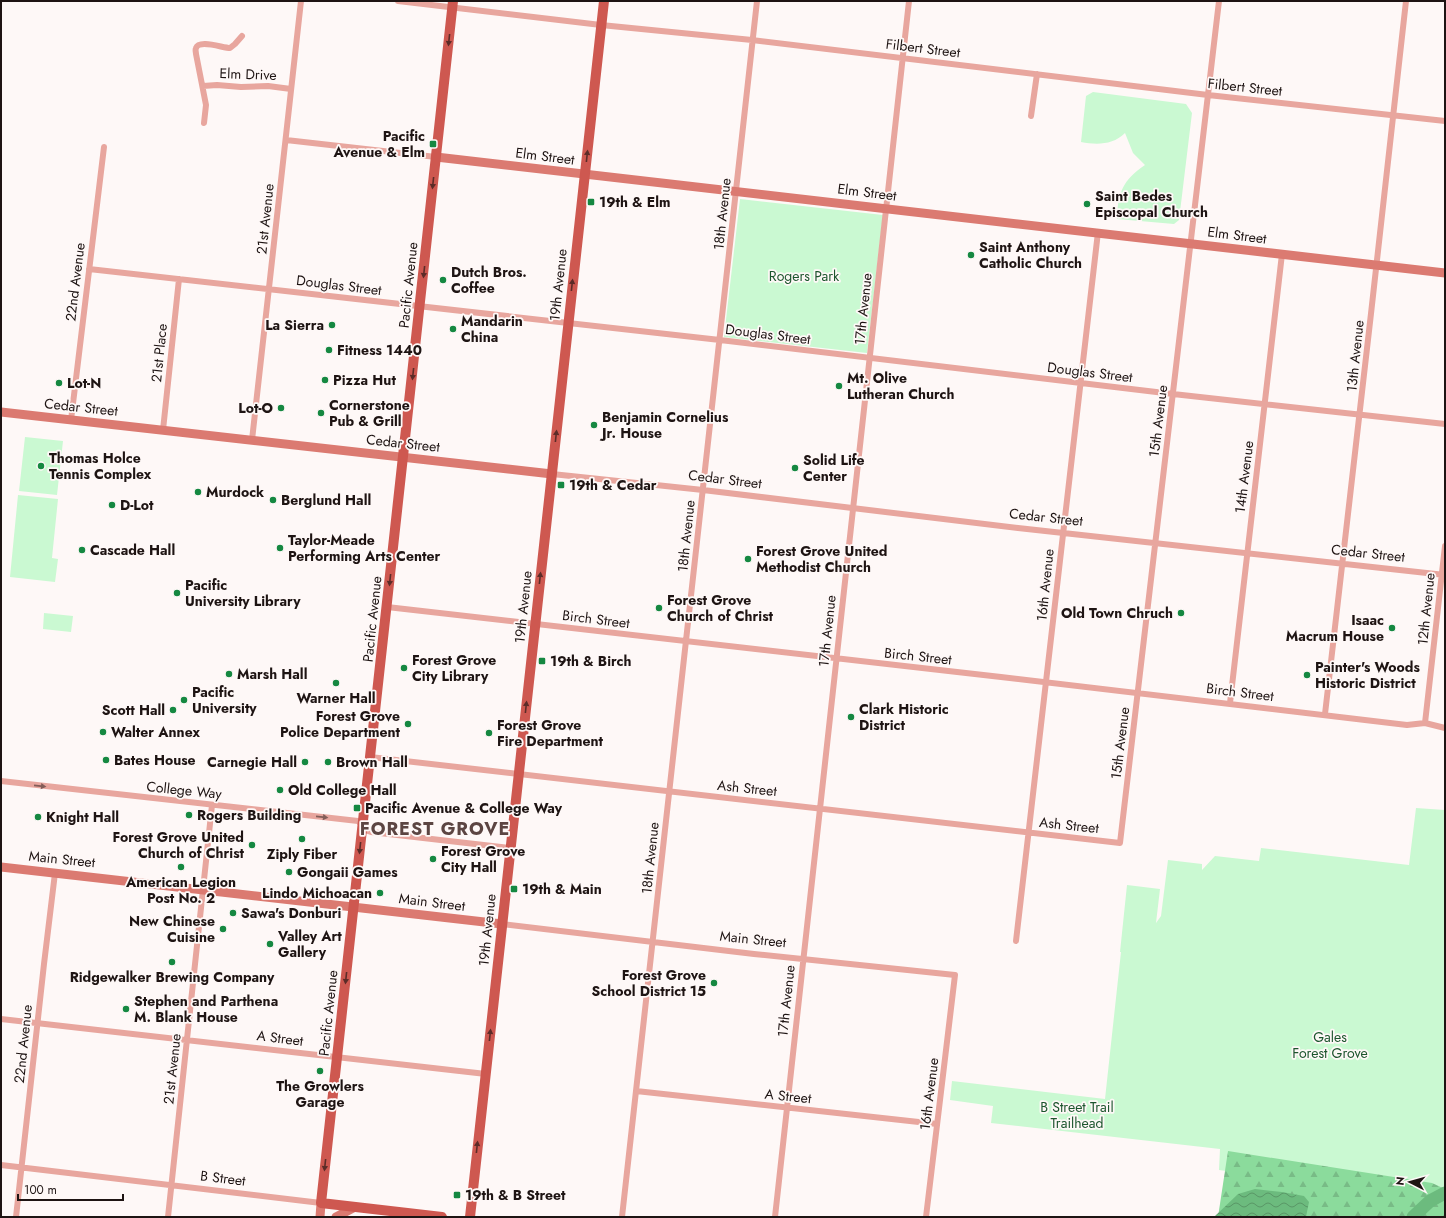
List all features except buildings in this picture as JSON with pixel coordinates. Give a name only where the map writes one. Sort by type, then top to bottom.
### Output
[{"type":"main road","name":"19th Avenue","points":[[470,1217],[604,1]]},
{"type":"main road","name":"Pacific Avenue","points":[[321,1203],[453,4]]},
{"type":"main road","name":"B Street","points":[[321,1203],[442,1217]]},
{"type":"street","name":"21st Avenue","points":[[252,440],[301,1]]},
{"type":"street","name":"Filbert Street","points":[[398,1],[453,4],[601,25],[752,40],[1208,95],[1445,121]]},
{"type":"street","name":"18th Avenue","points":[[622,1217],[757,1]]},
{"type":"street","name":"17th Avenue","points":[[774,1217],[909,1]]},
{"type":"street","name":"15th Avenue","points":[[1120,843],[1220,1]]},
{"type":"street","name":"13th Avenue","points":[[1325,714],[1406,1]]},
{"type":"street","points":[[204,123],[206,105],[196,54],[197,45],[207,43],[230,48],[242,36]]},
{"type":"street","points":[[1031,116],[1037,74]]},
{"type":"street","name":"Elm Drive","points":[[203,86],[268,86],[291,88]]},
{"type":"street","name":"Elm Street","points":[[286,140],[1445,273]]},
{"type":"street","name":"22nd Avenue","points":[[71,420],[104,147]]},
{"type":"street","name":"16th Avenue","points":[[1016,941],[1098,232]]},
{"type":"street","name":"14th Avenue","points":[[1230,703],[1266,404],[1282,254]]},
{"type":"street","name":"Douglas Street","points":[[89,269],[1445,424]]},
{"type":"street","name":"21st Place","points":[[163,430],[179,279]]},
{"type":"street","name":"Cedar Street","points":[[1,412],[403,458],[703,490],[1063,533],[1443,575]]},
{"type":"street","name":"12th Avenue","points":[[1426,723],[1445,546]]},
{"type":"street","name":"Birch Street","points":[[387,607],[1230,703],[1407,725],[1426,723],[1445,728]]},
{"type":"street","name":"Ash Street","points":[[370,757],[1120,843]]},
{"type":"street","name":"College Way","points":[[1,781],[358,821],[371,832],[510,848]]},
{"type":"street","name":"21st Avenue","points":[[168,1217],[212,805]]},
{"type":"street","name":"Main Street","points":[[1,867],[204,889],[652,942],[954,975]]},
{"type":"street","name":"22nd Avenue","points":[[16,1217],[55,873]]},
{"type":"street","name":"16th Avenue","points":[[926,1217],[954,975]]},
{"type":"street","name":"A Street","points":[[1,1019],[486,1074]]},
{"type":"street","name":"A Street","points":[[636,1091],[937,1124]]},
{"type":"street","name":"B Street","points":[[1,1165],[321,1203]]},
{"type":"street","name":"Pacific Avenue","points":[[320,1217],[321,1203]]},
{"type":"street","points":[[336,1217],[355,1207]]},
{"type":"green space","points":[[1093,92],[1186,104],[1192,113],[1179,220],[1174,224],[1117,219],[1120,194],[1123,188],[1131,176],[1145,165],[1133,153],[1125,133],[1110,142],[1093,144],[1081,142],[1086,96]]},
{"type":"green space","name":"Rogers Park","points":[[740,199],[883,215],[867,353],[724,337]]},
{"type":"green space","name":"Thomas Holce Tennis Complex","points":[[25,437],[63,441],[57,495],[19,491]]},
{"type":"green space","points":[[18,495],[58,499],[52,558],[58,559],[55,582],[10,577]]},
{"type":"green space","points":[[44,613],[73,616],[71,632],[43,629]]},
{"type":"green space","name":"Gales Forest Grove","points":[[1416,808],[1445,810],[1445,1217],[1257,1175],[1219,1170],[1220,1149],[991,1123],[993,1106],[950,1100],[952,1081],[1105,1099],[1127,885],[1160,889],[1156,923],[1161,916],[1168,860],[1202,864],[1202,870],[1215,856],[1259,861],[1261,848],[1409,865]]},
{"type":"green space","points":[[1228,1151],[1432,1183],[1445,1189],[1445,1217],[1218,1217]]},
{"type":"water","points":[[1255,1189],[1304,1196],[1309,1202],[1306,1217],[1214,1217],[1238,1194]]},
{"type":"waterway","points":[[1413,1217],[1430,1201],[1445,1193]]},
{"type":"place","name":"Pacific Avenue & Elm","points":[[433,144]]},
{"type":"place","name":"19th & Elm","points":[[591,202]]},
{"type":"place","name":"Saint Bedes Episcopal Church","points":[[1087,204]]},
{"type":"place","name":"Saint Anthony Catholic Church","points":[[971,255]]},
{"type":"place","name":"Dutch Bros. Coffee","points":[[443,280]]},
{"type":"place","name":"La Sierra","points":[[332,325]]},
{"type":"place","name":"Mandarin China","points":[[453,329]]},
{"type":"place","name":"Fitness 1440","points":[[329,350]]},
{"type":"place","name":"Pizza Hut","points":[[325,380]]},
{"type":"place","name":"Lot-N","points":[[59,383]]},
{"type":"place","name":"Mt. Olive Lutheran Church","points":[[839,386]]},
{"type":"place","name":"Lot-O","points":[[281,408]]},
{"type":"place","name":"Cornerstone Pub & Grill","points":[[321,413]]},
{"type":"place","name":"Benjamin Cornelius Jr. House","points":[[594,425]]},
{"type":"place","name":"Thomas Holce Tennis Complex","points":[[41,466]]},
{"type":"place","name":"Solid Life Center","points":[[795,468]]},
{"type":"place","name":"19th & Cedar","points":[[561,485]]},
{"type":"place","name":"Murdock","points":[[198,492]]},
{"type":"place","name":"Berglund Hall","points":[[273,500]]},
{"type":"place","name":"D-Lot","points":[[112,505]]},
{"type":"place","name":"Taylor-Meade Performing Arts Center","points":[[280,548]]},
{"type":"place","name":"Cascade Hall","points":[[82,550]]},
{"type":"place","name":"Forest Grove United Methodist Church","points":[[748,559]]},
{"type":"place","name":"Pacific University Library","points":[[177,593]]},
{"type":"place","name":"Forest Grove Church of Christ","points":[[659,608]]},
{"type":"place","name":"Old Town Chruch","points":[[1181,613]]},
{"type":"place","name":"Isaac Macrum House","points":[[1392,628]]},
{"type":"place","name":"19th & Birch","points":[[542,661]]},
{"type":"place","name":"Forest Grove City Library","points":[[404,668]]},
{"type":"place","name":"Marsh Hall","points":[[229,674]]},
{"type":"place","name":"Painter's Woods Historic District","points":[[1307,675]]},
{"type":"place","name":"Warner Hall","points":[[336,683]]},
{"type":"place","name":"Pacific University","points":[[184,700]]},
{"type":"place","name":"Scott Hall","points":[[173,710]]},
{"type":"place","name":"Clark Historic District","points":[[851,717]]},
{"type":"place","name":"Forest Grove Police Department","points":[[408,724]]},
{"type":"place","name":"Walter Annex","points":[[103,732]]},
{"type":"place","name":"Forest Grove Fire Department","points":[[489,733]]},
{"type":"place","name":"Bates House","points":[[106,760]]},
{"type":"place","name":"Carnegie Hall","points":[[305,762]]},
{"type":"place","name":"Brown Hall","points":[[328,762]]},
{"type":"place","name":"Old College Hall","points":[[280,790]]},
{"type":"place","name":"Pacific Avenue & College Way","points":[[357,808]]},
{"type":"place","name":"Rogers Building","points":[[189,815]]},
{"type":"place","name":"Knight Hall","points":[[38,817]]},
{"type":"place","name":"Ziply Fiber","points":[[302,839]]},
{"type":"place","name":"Forest Grove United Church of Christ","points":[[252,845]]},
{"type":"place","name":"Forest Grove City Hall","points":[[433,859]]},
{"type":"place","name":"American Legion Post No. 2","points":[[181,867]]},
{"type":"place","name":"Gongaii Games","points":[[289,872]]},
{"type":"place","name":"19th & Main","points":[[514,889]]},
{"type":"place","name":"Lindo Michoacan","points":[[380,893]]},
{"type":"place","name":"Sawa's Donburi","points":[[233,913]]},
{"type":"place","name":"New Chinese Cuisine","points":[[223,929]]},
{"type":"place","name":"Valley Art Gallery","points":[[270,944]]},
{"type":"place","name":"Ridgewalker Brewing Company","points":[[172,962]]},
{"type":"place","name":"Forest Grove School District 15","points":[[714,983]]},
{"type":"place","name":"Stephen and Parthena M. Blank House","points":[[126,1009]]},
{"type":"place","name":"The Growlers Garage","points":[[320,1071]]},
{"type":"place","name":"19th & B Street","points":[[457,1195]]},
{"type":"district","name":"FOREST GROVE","points":[[435,829]]},
{"type":"park label","name":"B Street Trail Trailhead","points":[[1077,1116]]}]
